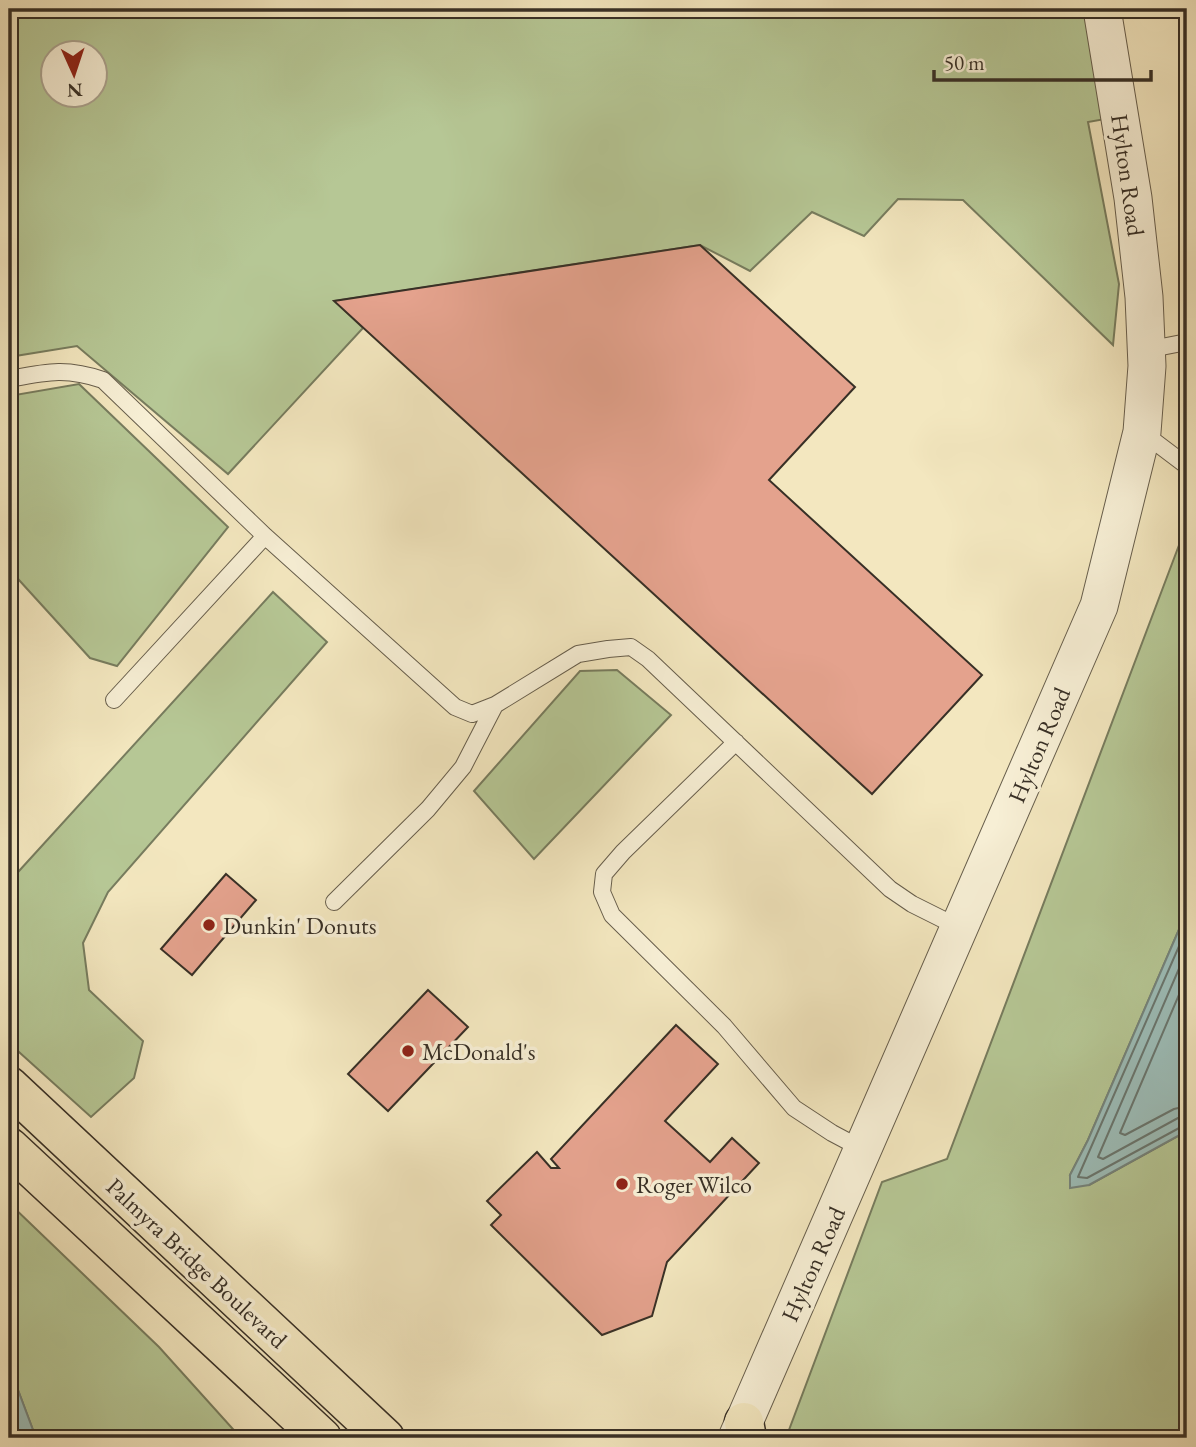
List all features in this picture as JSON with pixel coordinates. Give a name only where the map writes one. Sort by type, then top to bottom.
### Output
[{"type":"highway","name":"Palmyra Bridge Boulevard","points":[[9,1086],[385,1438]]},
{"type":"highway","name":"Palmyra Bridge Boulevard","points":[[9,1147],[322,1438]]},
{"type":"highway","points":[[209,1334],[283,1438]]},
{"type":"street","name":"Hylton Road","points":[[743,1433],[1099,606],[1142,432],[1146,350],[1144,297],[1133,198],[1105,9]]},
{"type":"lane","points":[[1146,350],[1187,342]]},
{"type":"lane","points":[[9,379],[62,371],[80,372],[103,380],[265,536],[455,707],[472,714],[495,705],[578,654],[631,647],[648,659],[890,889],[912,904],[961,928]]},
{"type":"lane","points":[[1142,432],[1187,466]]},
{"type":"lane","points":[[114,700],[265,536]]},
{"type":"lane","points":[[334,902],[428,809],[463,767],[495,705]]},
{"type":"lane","points":[[736,743],[622,852],[604,874],[602,892],[612,915],[724,1026],[794,1108],[864,1150]]},
{"type":"green space","points":[[9,9],[1102,9],[1122,116],[1088,122],[1119,284],[1113,345],[963,200],[898,199],[864,236],[812,212],[750,271],[700,245],[335,301],[363,328],[228,474],[77,346],[9,357]]},
{"type":"green space","points":[[79,384],[228,527],[117,666],[90,658],[9,569],[9,396]]},
{"type":"green space","points":[[1187,524],[1187,911],[1088,1140],[1070,1175],[1089,1185],[1187,1131],[1187,1438],[786,1438],[882,1182],[947,1159]]},
{"type":"green space","points":[[273,592],[327,642],[108,892],[83,943],[89,990],[143,1041],[134,1078],[91,1117],[9,1043],[9,882]]},
{"type":"green space","points":[[617,670],[671,715],[534,859],[474,791],[580,671]]},
{"type":"green space","points":[[9,1203],[159,1347],[241,1438],[36,1438],[9,1366]]},
{"type":"water","points":[[1187,911],[1187,1131],[1089,1185],[1070,1188],[1070,1175],[1088,1140]]},
{"type":"water","points":[[9,1366],[36,1438],[9,1438]]},
{"type":"building","points":[[700,245],[855,387],[769,480],[982,675],[872,794],[334,301]]},
{"type":"building","name":"Dunkin' Donuts","points":[[226,874],[256,900],[192,975],[161,949]]},
{"type":"building","name":"McDonald's","points":[[428,990],[468,1027],[388,1111],[348,1074]]},
{"type":"building","name":"Roger Wilco","points":[[676,1025],[718,1064],[665,1121],[710,1162],[732,1138],[759,1163],[667,1262],[652,1316],[602,1335],[491,1225],[501,1215],[487,1201],[537,1152],[551,1168],[559,1168],[551,1159]]},
{"type":"place","name":"Dunkin' Donuts","points":[[209,925]]},
{"type":"place","name":"McDonald's","points":[[408,1051]]},
{"type":"place","name":"Roger Wilco","points":[[622,1184]]}]
